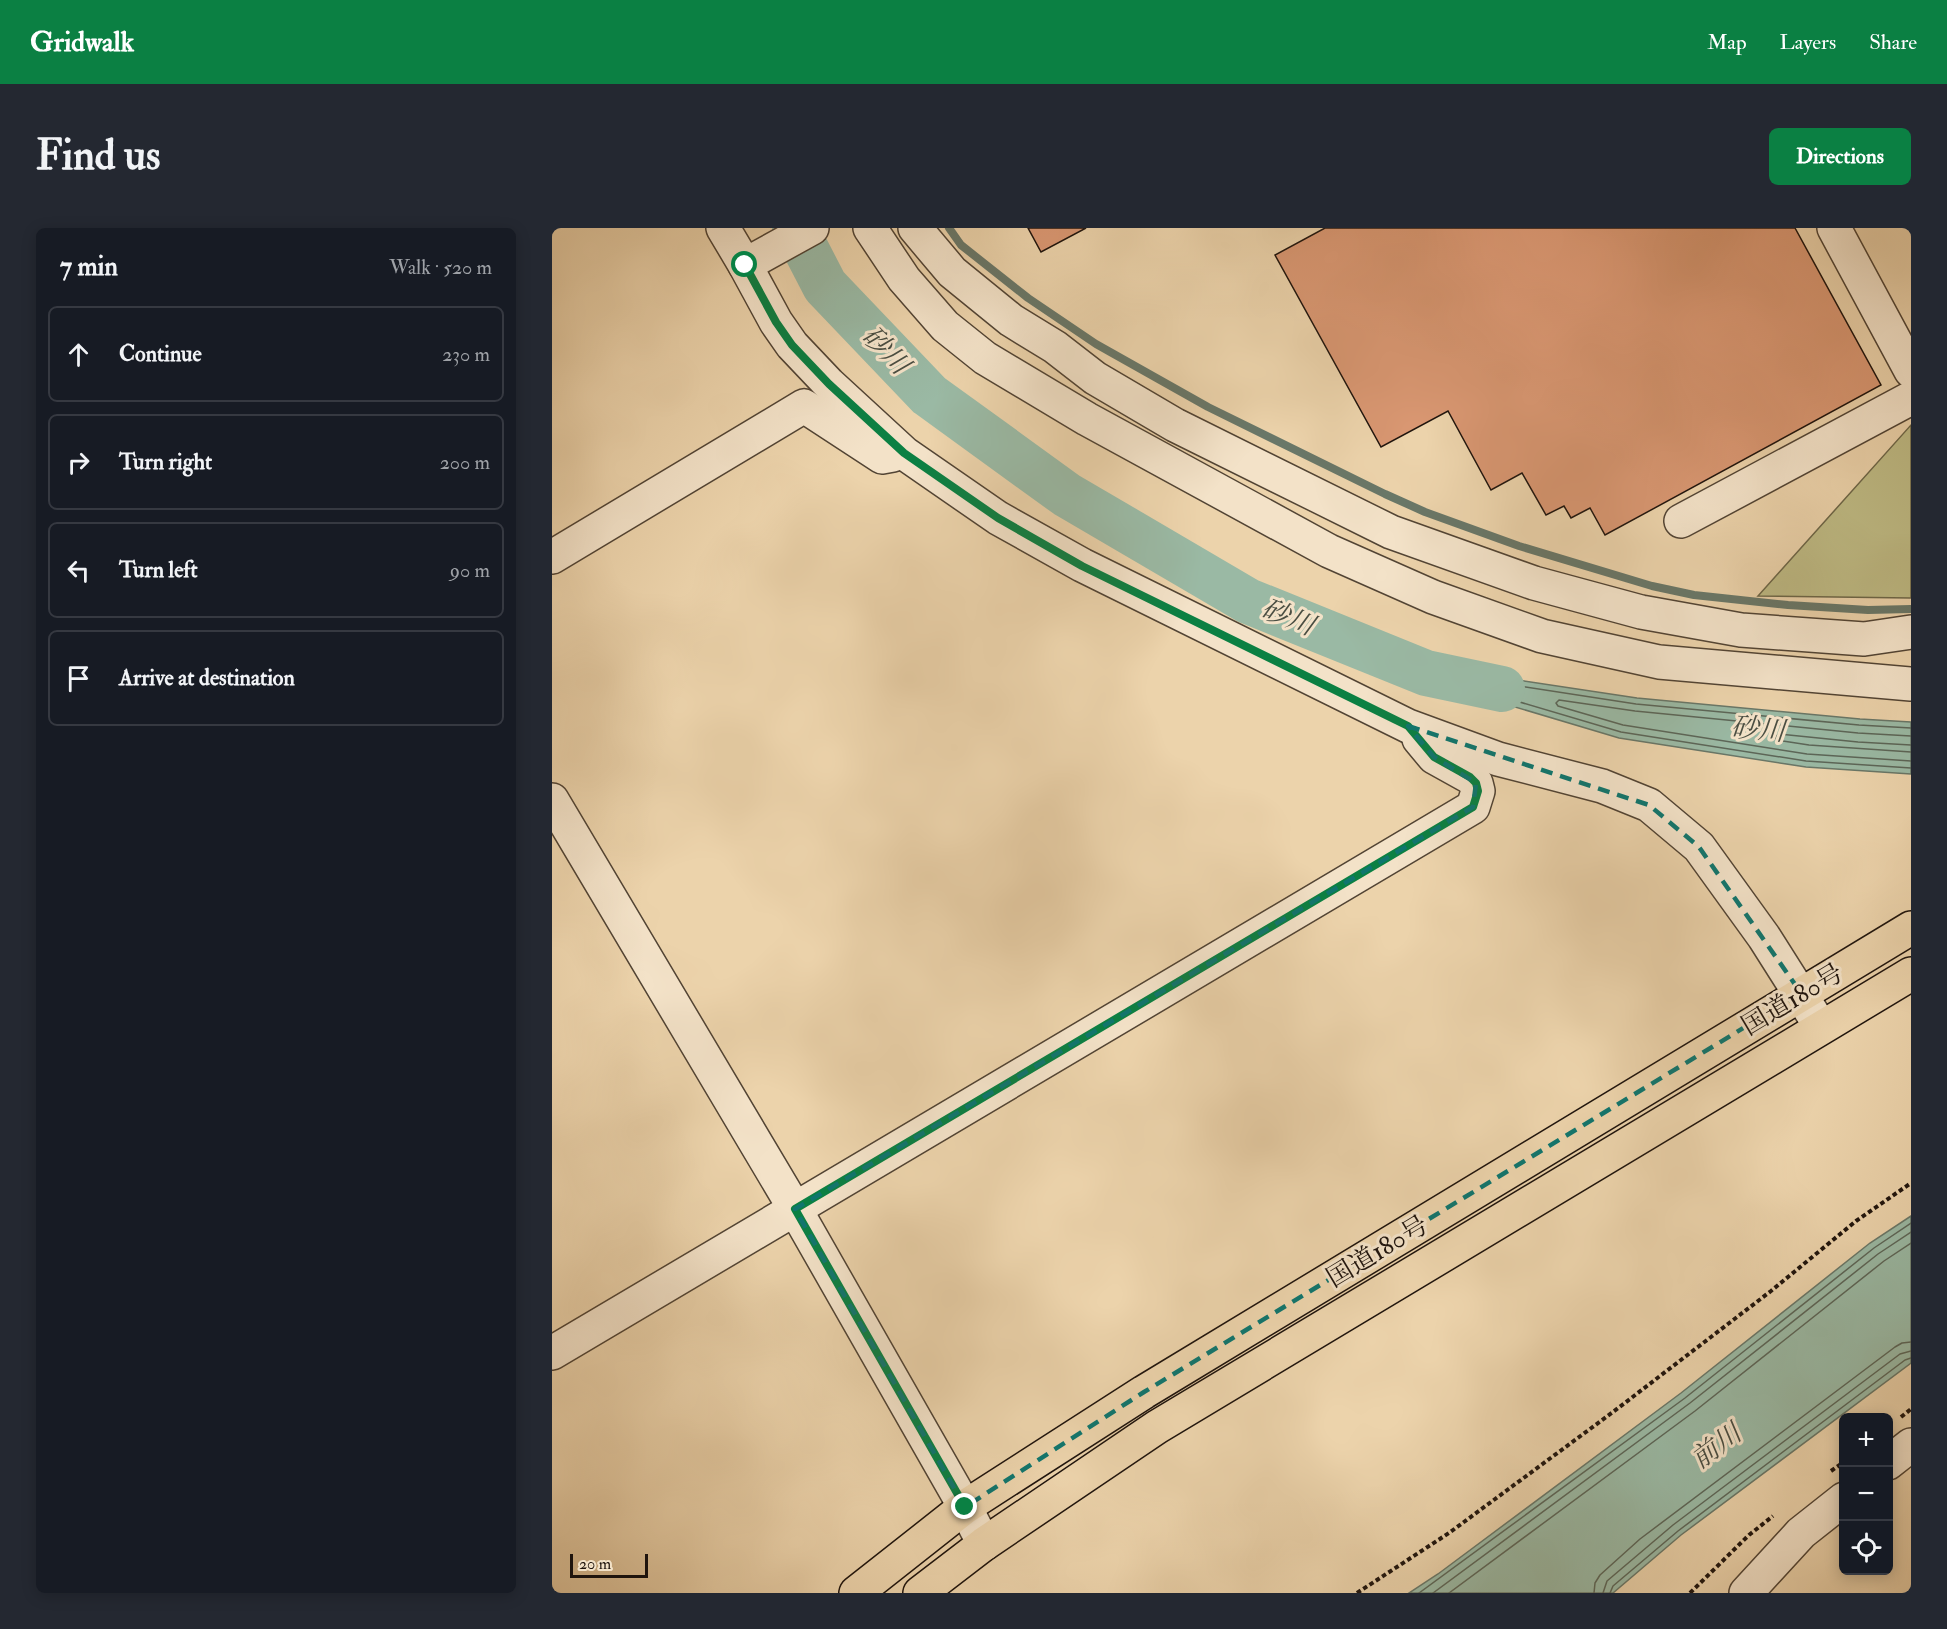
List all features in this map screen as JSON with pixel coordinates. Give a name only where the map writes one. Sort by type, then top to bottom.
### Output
[{"type":"highway","name":"国道180号","points":[[856,1593],[965,1507],[1144,1392],[1911,928]]},
{"type":"highway","name":"国道180号","points":[[920,1593],[984,1544],[1156,1427],[1911,974]]},
{"type":"street","points":[[723,228],[751,262],[776,322],[792,345],[829,384],[904,453],[998,518],[1082,566],[1408,726],[1498,759],[1602,786],[1649,805],[1699,847],[1764,937],[1821,1027]]},
{"type":"street","points":[[751,262],[812,228]]},
{"type":"street","points":[[870,228],[904,279],[945,326],[985,358],[1087,419],[1329,551],[1433,597],[1542,636],[1659,662],[1911,684]]},
{"type":"street","points":[[915,228],[952,272],[1011,320],[1055,347],[1095,378],[1175,426],[1391,532],[1534,583],[1641,612],[1741,630],[1864,639],[1911,632]]},
{"type":"street","points":[[1834,228],[1911,371]]},
{"type":"street","points":[[919,296],[1074,378],[1085,380],[1095,378]]},
{"type":"street","points":[[1681,521],[1911,398]]},
{"type":"street","points":[[552,557],[804,406],[882,457],[904,453]]},
{"type":"street","points":[[552,1353],[1473,807],[1478,791],[1476,783],[1470,777],[1434,757],[1408,726]]},
{"type":"street","points":[[552,800],[795,1209],[984,1544]]},
{"type":"street","points":[[1893,1459],[1911,1445]]},
{"type":"street","points":[[1746,1593],[1801,1533],[1839,1503]]},
{"type":"path","points":[[1357,1593],[1449,1533],[1771,1291],[1856,1221],[1911,1183]]},
{"type":"highlighted area","points":[[1408,726],[1649,805],[1699,847],[1801,993],[1144,1392],[965,1507],[795,1209],[1473,807],[1476,783],[1434,757]]},
{"type":"shaded area","points":[[1911,425],[1911,598],[1758,596]]},
{"type":"water","points":[[1444,669],[1637,698],[1911,722],[1911,774],[1806,767],[1619,738],[1438,684]]},
{"type":"water","name":"前川","points":[[1911,1216],[1911,1363],[1844,1413],[1839,1413],[1839,1417],[1681,1535],[1613,1593],[1409,1593],[1438,1574],[1681,1393],[1870,1243]]},
{"type":"building","points":[[1028,228],[1086,228],[1041,252]]},
{"type":"building","points":[[1325,228],[1795,228],[1881,385],[1605,535],[1590,508],[1571,518],[1564,506],[1546,515],[1522,473],[1491,490],[1448,411],[1381,447],[1275,255]]},
{"type":"waterway","name":"砂川","points":[[795,228],[825,286],[929,395],[1067,495],[1248,601],[1426,673],[1502,689]]},
{"type":"waterway","points":[[949,228],[961,245],[1028,298],[1096,344],[1208,407],[1425,512],[1519,546],[1652,586],[1694,595],[1788,605],[1868,610],[1911,609]]},
{"type":"route","points":[[745,265],[776,322],[792,345],[829,384],[904,453],[998,518],[1082,566],[1408,726],[1434,757],[1470,777],[1476,783],[1478,791],[1473,807],[795,1209],[965,1507]]}]
